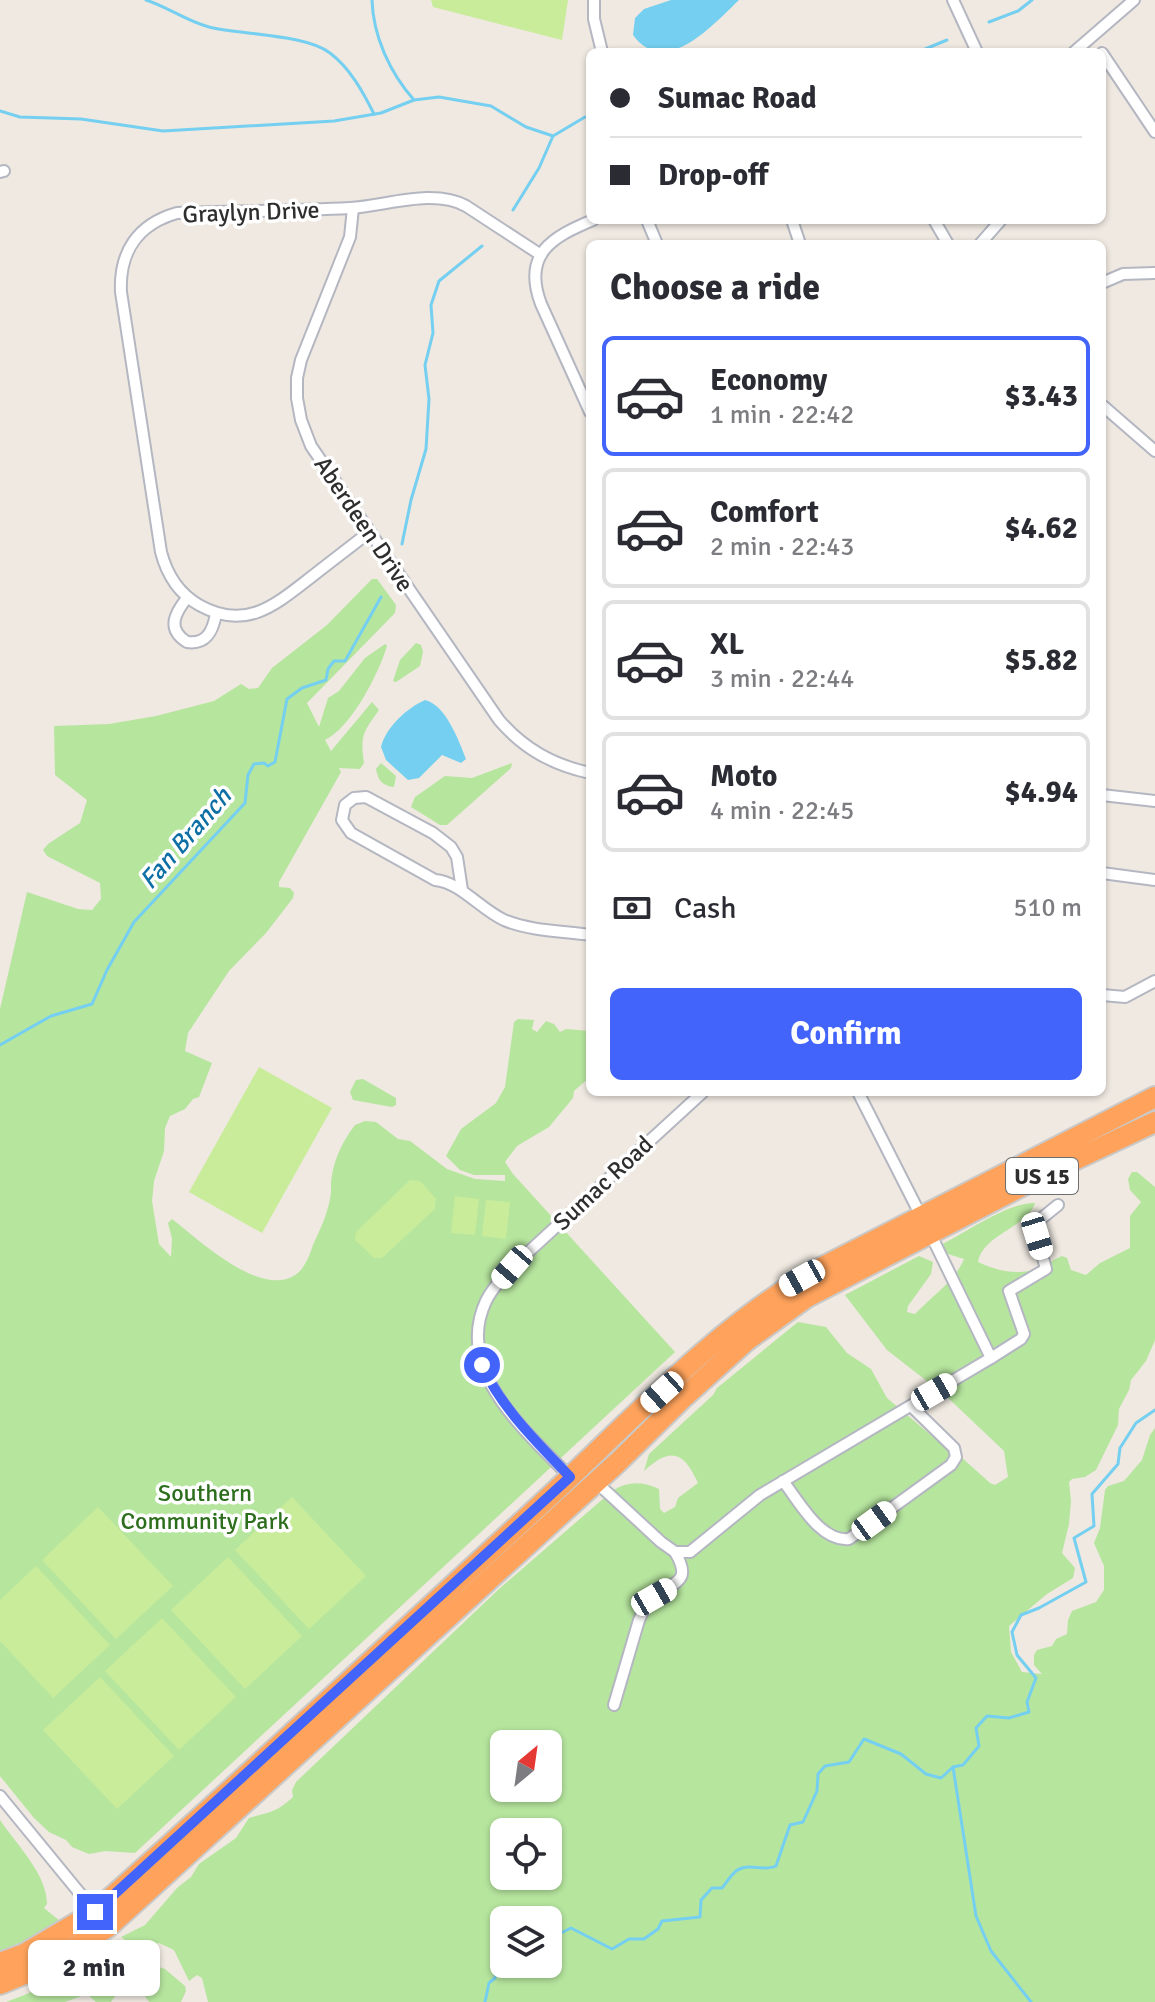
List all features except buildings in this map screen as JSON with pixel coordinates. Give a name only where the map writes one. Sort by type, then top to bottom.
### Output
[{"type":"highway","name":"US 15","points":[[0,1984],[44,1966],[101,1920],[596,1482],[746,1341],[807,1297],[926,1225],[1155,1097]]},
{"type":"highway","name":"US 15","points":[[0,1963],[101,1920],[570,1477],[755,1311],[787,1287],[1155,1122]]},
{"type":"street","points":[[594,0],[594,19],[601,48]]},
{"type":"street","points":[[953,0],[975,48]]},
{"type":"street","points":[[1079,48],[1134,0]]},
{"type":"street","points":[[1092,38],[1099,48]]},
{"type":"street","points":[[1106,59],[1155,132]]},
{"type":"street","name":"Graylyn Drive","points":[[216,614],[187,598],[170,576],[161,552],[121,292],[121,271],[129,248],[150,224],[177,213],[353,208],[429,199],[458,201],[541,255]]},
{"type":"street","name":"Aberdeen Drive","points":[[353,208],[350,237],[301,360],[297,378],[301,420],[311,446],[368,533],[507,730],[542,757],[586,772]]},
{"type":"street","points":[[586,223],[549,243],[541,255],[535,275],[537,291],[586,403]]},
{"type":"street","points":[[984,240],[998,224]]},
{"type":"street","points":[[1106,281],[1123,274],[1155,273]]},
{"type":"street","points":[[1106,410],[1155,451]]},
{"type":"street","points":[[187,598],[173,621],[176,632],[187,642],[200,642],[209,635],[216,614],[252,614],[274,606],[368,533]]},
{"type":"street","points":[[1106,795],[1155,801]]},
{"type":"street","points":[[462,890],[457,857],[444,840],[366,797],[354,798],[345,805],[342,820],[351,833],[435,880],[443,880],[462,890],[484,909],[507,921],[586,934]]},
{"type":"street","points":[[1106,874],[1155,880]]},
{"type":"street","points":[[1106,995],[1125,997],[1155,981]]},
{"type":"street","name":"Sumac Road","points":[[570,1477],[490,1384],[479,1353],[480,1316],[486,1300],[512,1267],[699,1096]]},
{"type":"street","points":[[860,1096],[991,1358]]},
{"type":"street","points":[[675,1552],[690,1552],[760,1495],[1021,1339],[1024,1334],[1009,1291],[1046,1269],[1037,1236],[1037,1222],[1058,1205]]},
{"type":"street","points":[[783,1481],[825,1533],[840,1540],[849,1539],[951,1465],[956,1457],[954,1448],[911,1406]]},
{"type":"street","points":[[596,1482],[675,1552],[683,1565],[683,1574],[677,1584],[654,1597],[644,1608],[614,1705]]},
{"type":"street","points":[[0,1796],[101,1920]]},
{"type":"green space","points":[[431,0],[568,0],[562,40],[433,7]]},
{"type":"green space","name":"Southern Community Park","points":[[372,579],[377,579],[396,605],[395,613],[307,703],[319,727],[328,698],[339,691],[365,658],[385,644],[387,646],[378,670],[354,712],[335,734],[325,740],[331,751],[372,702],[379,710],[364,735],[364,763],[360,769],[339,768],[341,772],[279,882],[279,887],[290,888],[293,898],[266,933],[229,971],[188,1033],[185,1051],[212,1063],[199,1097],[170,1116],[165,1128],[164,1151],[154,1181],[152,1201],[159,1244],[171,1257],[172,1239],[168,1223],[172,1219],[232,1265],[251,1274],[268,1280],[285,1279],[299,1272],[308,1259],[325,1217],[331,1196],[333,1168],[340,1148],[355,1125],[365,1121],[376,1122],[398,1139],[410,1141],[447,1169],[475,1179],[505,1181],[505,1175],[474,1175],[460,1170],[446,1156],[461,1129],[496,1103],[505,1087],[514,1022],[518,1019],[534,1020],[532,1029],[537,1032],[546,1021],[554,1024],[560,1032],[566,1029],[586,1031],[586,1080],[574,1091],[573,1098],[549,1127],[517,1146],[505,1162],[675,1352],[135,1853],[105,1851],[89,1854],[49,1832],[0,1776],[0,1009],[27,892],[78,909],[92,910],[101,899],[100,883],[47,856],[43,850],[80,823],[87,800],[55,775],[54,726],[109,724],[156,716],[214,701],[241,684],[249,689],[258,688],[272,668],[327,625]]},
{"type":"green space","points":[[416,643],[421,645],[423,652],[420,666],[393,681],[400,660]]},
{"type":"green space","points":[[381,763],[396,776],[394,787],[379,779],[376,769]]},
{"type":"green space","points":[[512,763],[511,768],[447,825],[440,825],[411,807],[415,797],[445,776],[472,778]]},
{"type":"green space","points":[[259,1067],[332,1108],[262,1233],[189,1192]]},
{"type":"green space","points":[[363,1079],[396,1098],[396,1105],[392,1107],[353,1100],[350,1092],[356,1080]]},
{"type":"green space","points":[[1132,1172],[1137,1172],[1155,1187],[1155,1340],[1146,1361],[1131,1380],[1119,1409],[1118,1425],[1096,1470],[1069,1482],[1069,1524],[1062,1553],[1075,1568],[1073,1578],[1047,1594],[1009,1626],[1011,1652],[1022,1672],[1042,1674],[1034,1665],[1037,1650],[1052,1646],[1056,1639],[1067,1634],[1072,1611],[1096,1602],[1104,1590],[1104,1566],[1094,1543],[1100,1528],[1105,1490],[1124,1481],[1142,1460],[1155,1428],[1155,2002],[208,2002],[202,1978],[197,1975],[189,1981],[174,1950],[159,1943],[136,1948],[121,1937],[145,1925],[177,1888],[191,1877],[199,1864],[236,1838],[249,1818],[277,1809],[293,1797],[296,1782],[499,1589],[611,1492],[629,1484],[647,1485],[659,1489],[660,1509],[664,1513],[675,1507],[678,1498],[698,1483],[687,1465],[676,1456],[662,1458],[644,1471],[649,1454],[717,1388],[798,1322],[826,1327],[847,1353],[871,1369],[887,1398],[990,1483],[995,1485],[1008,1477],[1004,1451],[946,1396],[887,1350],[845,1295],[919,1256],[933,1262],[931,1274],[908,1306],[907,1312],[915,1314],[949,1281],[964,1259],[948,1254],[941,1245],[1013,1207],[1035,1203],[1024,1218],[988,1244],[978,1262],[1000,1270],[1023,1272],[1062,1256],[1067,1258],[1071,1270],[1086,1275],[1100,1263],[1130,1248],[1130,1216],[1141,1202],[1130,1190],[1128,1179]]},
{"type":"green space","points":[[410,1180],[420,1181],[436,1199],[435,1209],[382,1258],[374,1258],[355,1240],[356,1232]]},
{"type":"green space","points":[[455,1196],[479,1199],[475,1235],[451,1233]]},
{"type":"green space","points":[[486,1200],[510,1202],[506,1239],[482,1236]]},
{"type":"green space","points":[[292,1497],[366,1576],[309,1629],[235,1550]]},
{"type":"green space","points":[[98,1507],[173,1586],[116,1639],[42,1560]]},
{"type":"green space","points":[[228,1557],[302,1636],[245,1689],[171,1610]]},
{"type":"green space","points":[[36,1566],[110,1645],[53,1698],[0,1641],[0,1600]]},
{"type":"green space","points":[[162,1618],[236,1697],[179,1750],[105,1671]]},
{"type":"green space","points":[[100,1677],[174,1756],[117,1809],[43,1730]]},
{"type":"green space","points":[[0,1820],[30,1860],[42,1882],[47,1904],[44,1908],[61,1922],[0,1953]]},
{"type":"green space","points":[[106,1948],[122,1968],[156,1966],[165,1969],[185,1986],[181,2002],[149,2002],[136,1983],[125,1981],[111,2002],[96,2002],[87,1994],[65,2002],[6,2002],[27,1994]]},
{"type":"water","points":[[671,0],[739,0],[702,34],[678,48],[649,48],[633,35],[635,18],[644,9]]},
{"type":"water","points":[[425,700],[433,703],[445,716],[466,759],[461,763],[442,755],[419,778],[408,780],[386,760],[381,747],[387,732],[398,719]]},
{"type":"waterway","points":[[146,0],[209,27],[290,39],[319,47],[330,53],[350,73],[374,114]]},
{"type":"waterway","points":[[372,0],[384,53],[397,78],[414,100]]},
{"type":"waterway","name":"Fan Branch","points":[[989,22],[1018,11],[1032,0]]},
{"type":"waterway","name":"Fan Branch","points":[[928,48],[947,40]]},
{"type":"waterway","points":[[0,111],[20,117],[81,119],[163,131],[334,121],[381,113],[414,100],[439,97],[491,106],[526,127],[553,136]]},
{"type":"waterway","name":"Fan Branch","points":[[513,210],[539,168],[553,136],[585,117]]},
{"type":"waterway","name":"Fan Branch","points":[[402,544],[426,449],[429,399],[425,365],[433,333],[431,305],[439,281],[482,246]]},
{"type":"waterway","name":"Fan Branch","points":[[0,1045],[51,1016],[92,1004],[134,922],[245,803],[248,775],[254,764],[264,763],[268,766],[275,762],[287,699],[302,688],[326,680],[328,669],[334,661],[345,661],[381,597]]},
{"type":"waterway","points":[[562,1932],[571,1928],[612,1949],[629,1939],[644,1939],[658,1929],[662,1921],[700,1917],[701,1900],[712,1888],[722,1888],[740,1868],[776,1866],[790,1825],[803,1822],[817,1791],[818,1774],[825,1766],[849,1762],[864,1739],[901,1754],[926,1774],[941,1778],[953,1767],[963,1765],[979,1746],[976,1728],[987,1716],[1009,1718],[1029,1712],[1027,1702],[1036,1678],[1017,1655],[1012,1632],[1021,1615],[1086,1582],[1074,1538],[1094,1526],[1092,1494],[1118,1464],[1120,1448],[1136,1423],[1155,1410]]},
{"type":"waterway","points":[[953,1767],[976,1916],[991,1951],[1031,2002]]},
{"type":"waterway","points":[[485,2002],[489,1983],[495,1978]]},
{"type":"route","points":[[95,1912],[570,1477],[501,1400],[482,1365]]}]
